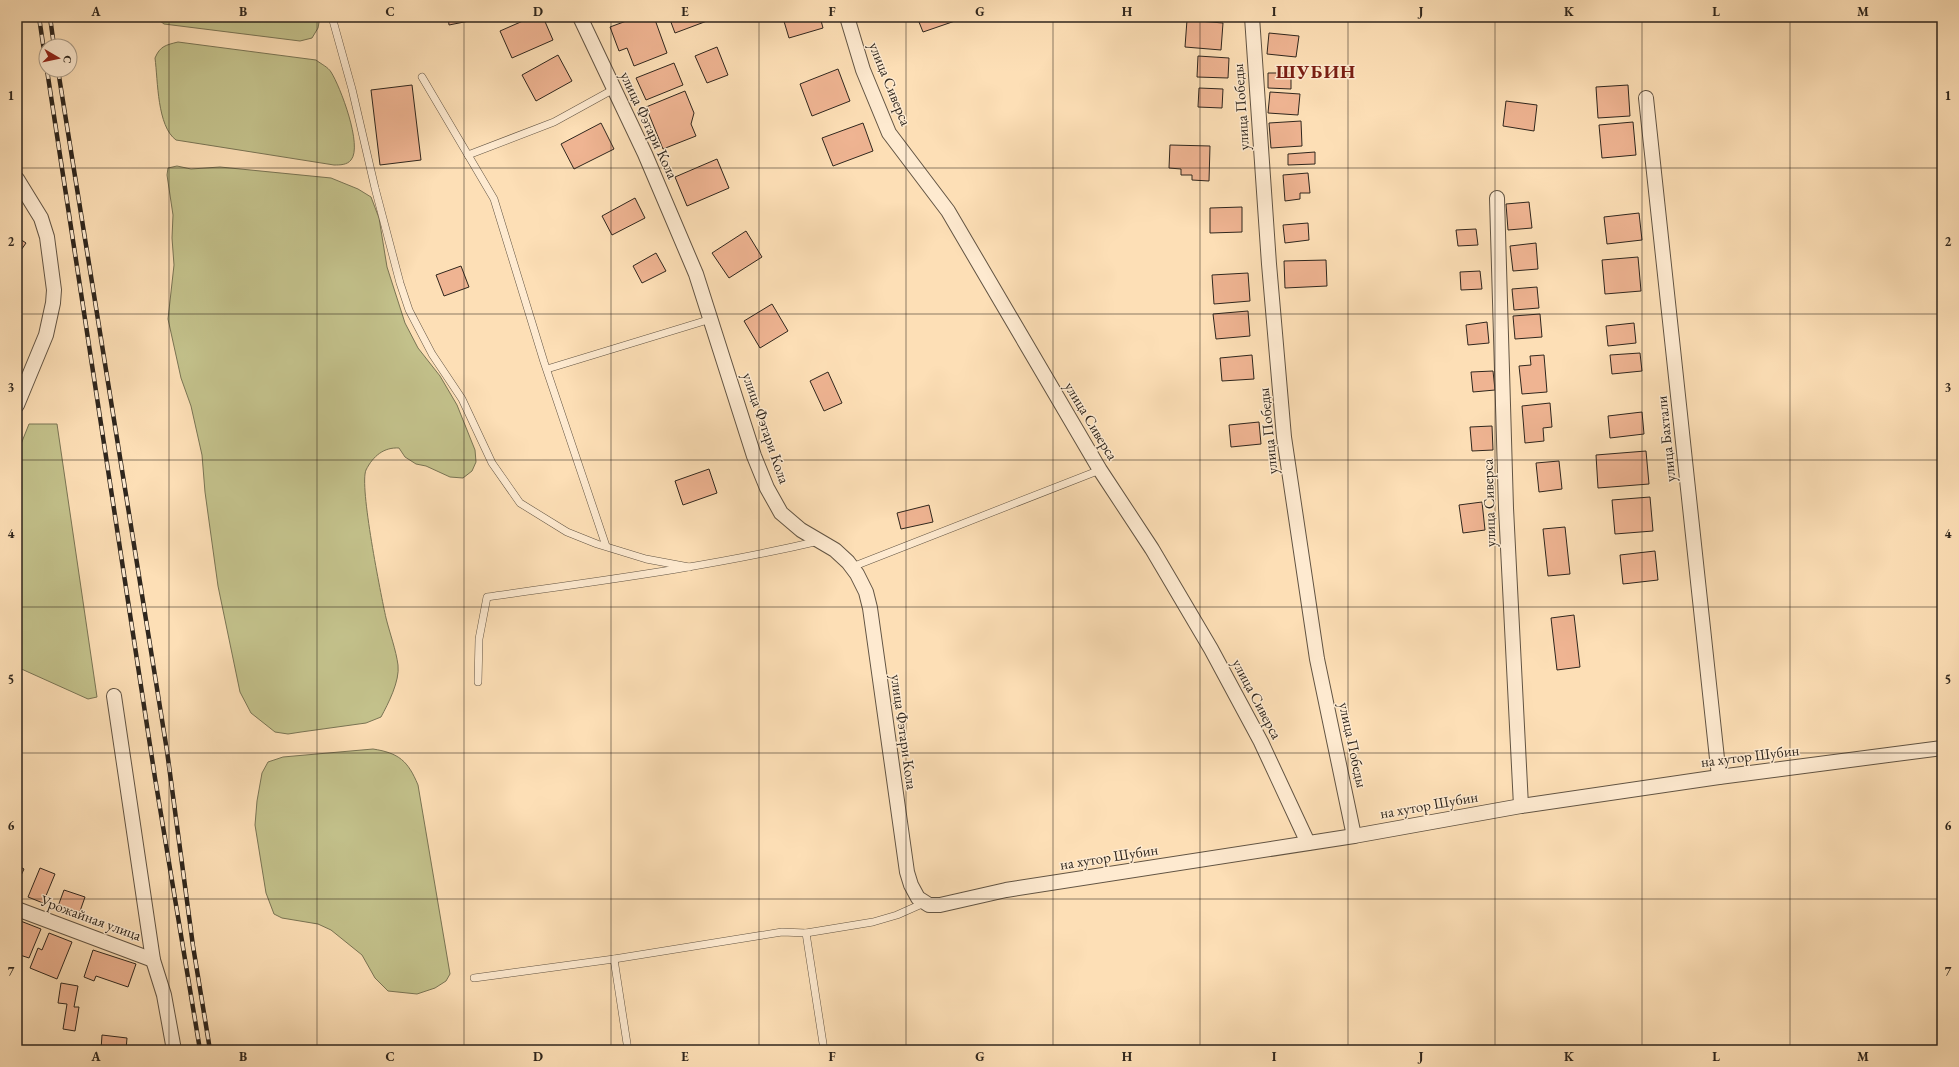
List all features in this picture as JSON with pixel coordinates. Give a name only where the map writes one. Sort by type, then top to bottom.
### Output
[{"type":"street","name":"улица Фэтари Кола","points":[[580,17],[645,154],[696,274],[754,456],[767,488],[781,513],[801,530],[836,550],[852,567],[866,592],[870,608],[907,872],[915,894],[924,903]]},
{"type":"street","name":"улица Сиверса","points":[[847,17],[863,70],[889,133],[948,211],[1100,470],[1152,549],[1233,689],[1261,742],[1308,843]]},
{"type":"street","name":"улица Победы","points":[[1252,17],[1269,264],[1284,437],[1317,659],[1354,836]]},
{"type":"street","name":"улица Бахтали","points":[[1646,98],[1719,777]]},
{"type":"street","points":[[17,179],[41,218],[47,237],[54,290],[53,303],[46,335],[17,405]]},
{"type":"street","name":"улица Сиверса","points":[[1497,198],[1506,508],[1521,806]]},
{"type":"street","points":[[114,696],[153,960],[164,995],[174,1050]]},
{"type":"street","name":"на хутор Шубин","points":[[924,903],[940,905],[1006,890],[1354,836],[1521,806],[1719,777],[1942,748]]},
{"type":"street","name":"Урожайная улица","points":[[17,909],[153,960]]},
{"type":"lane","points":[[332,17],[352,89],[375,188],[400,283],[409,310],[432,354],[462,399],[492,463],[520,503],[567,532],[646,558],[689,567]]},
{"type":"lane","points":[[422,78],[494,200],[547,369],[606,546]]},
{"type":"lane","points":[[468,155],[554,122],[614,89]]},
{"type":"lane","points":[[547,369],[711,319]]},
{"type":"lane","points":[[852,567],[1100,470]]},
{"type":"lane","points":[[478,682],[479,639],[487,597],[689,567],[776,551],[819,541]]},
{"type":"lane","points":[[474,978],[614,959],[782,932],[806,933],[872,922],[897,915],[924,903]]},
{"type":"lane","points":[[806,933],[824,1050]]},
{"type":"lane","points":[[614,959],[628,1050]]},
{"type":"shaded area","points":[[155,17],[320,17],[318,28],[312,38],[300,41],[164,24]]},
{"type":"shaded area","points":[[178,42],[316,60],[330,70],[340,90],[349,116],[354,142],[354,153],[351,160],[345,164],[334,165],[176,140],[165,125],[162,114],[155,58],[161,48]]},
{"type":"shaded area","points":[[177,166],[191,169],[220,167],[331,178],[358,189],[371,197],[379,218],[387,267],[405,323],[418,348],[440,376],[457,405],[475,450],[476,462],[472,471],[463,478],[450,477],[426,466],[416,464],[405,457],[399,448],[388,449],[380,453],[366,470],[365,497],[368,518],[386,618],[397,659],[398,671],[393,692],[381,717],[366,723],[288,734],[275,732],[251,713],[240,692],[218,586],[205,492],[202,455],[191,406],[181,378],[168,319],[174,265],[172,238],[173,215],[167,175],[168,168]]},
{"type":"shaded area","points":[[29,424],[57,424],[97,697],[88,699],[17,667],[17,454]]},
{"type":"shaded area","points":[[373,749],[390,753],[402,760],[410,770],[418,785],[450,974],[446,981],[435,988],[417,994],[388,991],[375,978],[362,955],[331,930],[318,924],[282,918],[274,914],[266,893],[255,825],[257,801],[262,773],[268,762],[283,757]]},
{"type":"shaded area","points":[[382,1046],[409,1047],[425,1050],[368,1050]]},
{"type":"building","points":[[448,17],[489,17],[449,25]]},
{"type":"building","points":[[532,17],[543,17],[553,40],[512,58],[500,31]]},
{"type":"building","points":[[637,17],[654,17],[667,53],[634,66],[627,48],[619,51],[610,27]]},
{"type":"building","points":[[669,17],[706,17],[707,21],[675,33]]},
{"type":"building","points":[[820,17],[823,28],[789,38],[783,18]]},
{"type":"building","points":[[917,17],[954,17],[955,21],[923,32]]},
{"type":"building","points":[[1187,20],[1223,23],[1221,50],[1185,47]]},
{"type":"building","points":[[1269,33],[1299,36],[1296,57],[1267,54]]},
{"type":"building","points":[[717,47],[728,75],[707,83],[695,56]]},
{"type":"building","points":[[558,55],[572,81],[536,101],[522,75]]},
{"type":"building","points":[[1198,56],[1229,58],[1228,78],[1197,77]]},
{"type":"building","points":[[674,63],[683,85],[646,100],[636,78]]},
{"type":"building","points":[[838,69],[850,101],[812,116],[800,84]]},
{"type":"building","points":[[1268,73],[1291,73],[1291,89],[1268,88]]},
{"type":"building","points":[[412,85],[421,160],[380,165],[371,90]]},
{"type":"building","points":[[1628,85],[1630,116],[1598,118],[1596,87]]},
{"type":"building","points":[[1199,88],[1223,89],[1222,108],[1198,107]]},
{"type":"building","points":[[685,91],[694,113],[691,124],[696,136],[663,149],[646,107]]},
{"type":"building","points":[[1270,92],[1300,94],[1298,115],[1268,113]]},
{"type":"building","points":[[1506,101],[1537,105],[1534,131],[1503,126]]},
{"type":"building","points":[[1301,121],[1302,146],[1271,148],[1269,123]]},
{"type":"building","points":[[1633,122],[1636,155],[1602,158],[1599,125]]},
{"type":"building","points":[[601,123],[614,149],[574,169],[561,144]]},
{"type":"building","points":[[863,123],[873,151],[833,166],[822,138]]},
{"type":"building","points":[[1170,145],[1210,146],[1209,181],[1192,180],[1192,175],[1181,175],[1181,169],[1169,168]]},
{"type":"building","points":[[1315,152],[1315,164],[1288,165],[1288,154]]},
{"type":"building","points":[[717,159],[729,188],[687,206],[675,177]]},
{"type":"building","points":[[1308,173],[1310,193],[1300,193],[1300,199],[1285,201],[1283,175]]},
{"type":"building","points":[[635,198],[645,218],[612,235],[602,216]]},
{"type":"building","points":[[1529,202],[1532,228],[1508,230],[1506,204]]},
{"type":"building","points":[[1242,207],[1242,232],[1210,233],[1210,208]]},
{"type":"building","points":[[1639,213],[1642,240],[1607,244],[1604,217]]},
{"type":"building","points":[[1308,223],[1309,240],[1285,243],[1283,225]]},
{"type":"building","points":[[1476,229],[1478,245],[1458,246],[1456,230]]},
{"type":"building","points":[[746,231],[762,257],[729,278],[712,253]]},
{"type":"building","points":[[17,237],[26,243],[17,256]]},
{"type":"building","points":[[1536,243],[1538,269],[1513,271],[1510,246]]},
{"type":"building","points":[[656,253],[666,271],[642,283],[633,266]]},
{"type":"building","points":[[1638,257],[1641,291],[1605,294],[1602,260]]},
{"type":"building","points":[[1326,260],[1327,286],[1285,288],[1284,261]]},
{"type":"building","points":[[461,266],[469,287],[444,296],[436,275]]},
{"type":"building","points":[[1480,271],[1482,289],[1461,290],[1460,272]]},
{"type":"building","points":[[1248,273],[1250,301],[1214,304],[1212,275]]},
{"type":"building","points":[[1537,287],[1539,308],[1514,310],[1512,289]]},
{"type":"building","points":[[772,304],[788,331],[760,348],[744,321]]},
{"type":"building","points":[[1248,311],[1250,336],[1216,339],[1213,314]]},
{"type":"building","points":[[1540,314],[1542,337],[1515,339],[1513,316]]},
{"type":"building","points":[[1487,322],[1489,343],[1468,345],[1466,325]]},
{"type":"building","points":[[1634,323],[1636,343],[1608,346],[1606,326]]},
{"type":"building","points":[[1640,353],[1642,371],[1612,374],[1610,355]]},
{"type":"building","points":[[1252,355],[1254,379],[1222,381],[1220,358]]},
{"type":"building","points":[[1544,355],[1547,392],[1522,394],[1519,366],[1531,365],[1530,356]]},
{"type":"building","points":[[1493,371],[1495,390],[1473,392],[1471,372]]},
{"type":"building","points":[[828,372],[842,403],[824,411],[810,381]]},
{"type":"building","points":[[1550,403],[1552,427],[1543,428],[1544,441],[1525,443],[1522,406]]},
{"type":"building","points":[[1642,412],[1644,434],[1610,438],[1608,416]]},
{"type":"building","points":[[1259,422],[1261,444],[1231,447],[1229,425]]},
{"type":"building","points":[[1492,426],[1493,450],[1472,451],[1470,427]]},
{"type":"building","points":[[1646,451],[1649,484],[1598,488],[1596,455]]},
{"type":"building","points":[[1559,461],[1562,489],[1539,492],[1536,463]]},
{"type":"building","points":[[709,469],[717,493],[683,505],[675,481]]},
{"type":"building","points":[[1650,497],[1653,531],[1615,534],[1612,500]]},
{"type":"building","points":[[1482,502],[1485,530],[1463,533],[1459,505]]},
{"type":"building","points":[[929,505],[933,522],[901,529],[897,513]]},
{"type":"building","points":[[1565,527],[1570,574],[1548,576],[1543,529]]},
{"type":"building","points":[[1655,551],[1658,580],[1623,584],[1620,555]]},
{"type":"building","points":[[1574,615],[1580,667],[1557,670],[1551,618]]},
{"type":"building","points":[[17,865],[24,869],[17,884]]},
{"type":"building","points":[[40,868],[55,874],[43,903],[28,897]]},
{"type":"building","points":[[64,890],[85,897],[78,917],[57,909]]},
{"type":"building","points":[[18,920],[41,929],[29,958],[17,954]]},
{"type":"building","points":[[49,933],[72,942],[57,979],[30,968],[38,948],[42,950]]},
{"type":"building","points":[[93,950],[136,964],[128,987],[96,976],[94,981],[84,977]]},
{"type":"building","points":[[61,983],[78,986],[74,1007],[79,1007],[75,1031],[63,1029],[67,1004],[58,1003]]},
{"type":"building","points":[[102,1035],[127,1038],[126,1050],[101,1050]]},
{"type":"railway","points":[[39,17],[42,38]]},
{"type":"railway","points":[[50,17],[53,38]]},
{"type":"railway","points":[[48,78],[155,778],[200,1050]]},
{"type":"railway","points":[[59,78],[167,751],[193,946],[210,1050]]},
{"type":"district","name":"ШУБИН","points":[[1316,71]]}]
